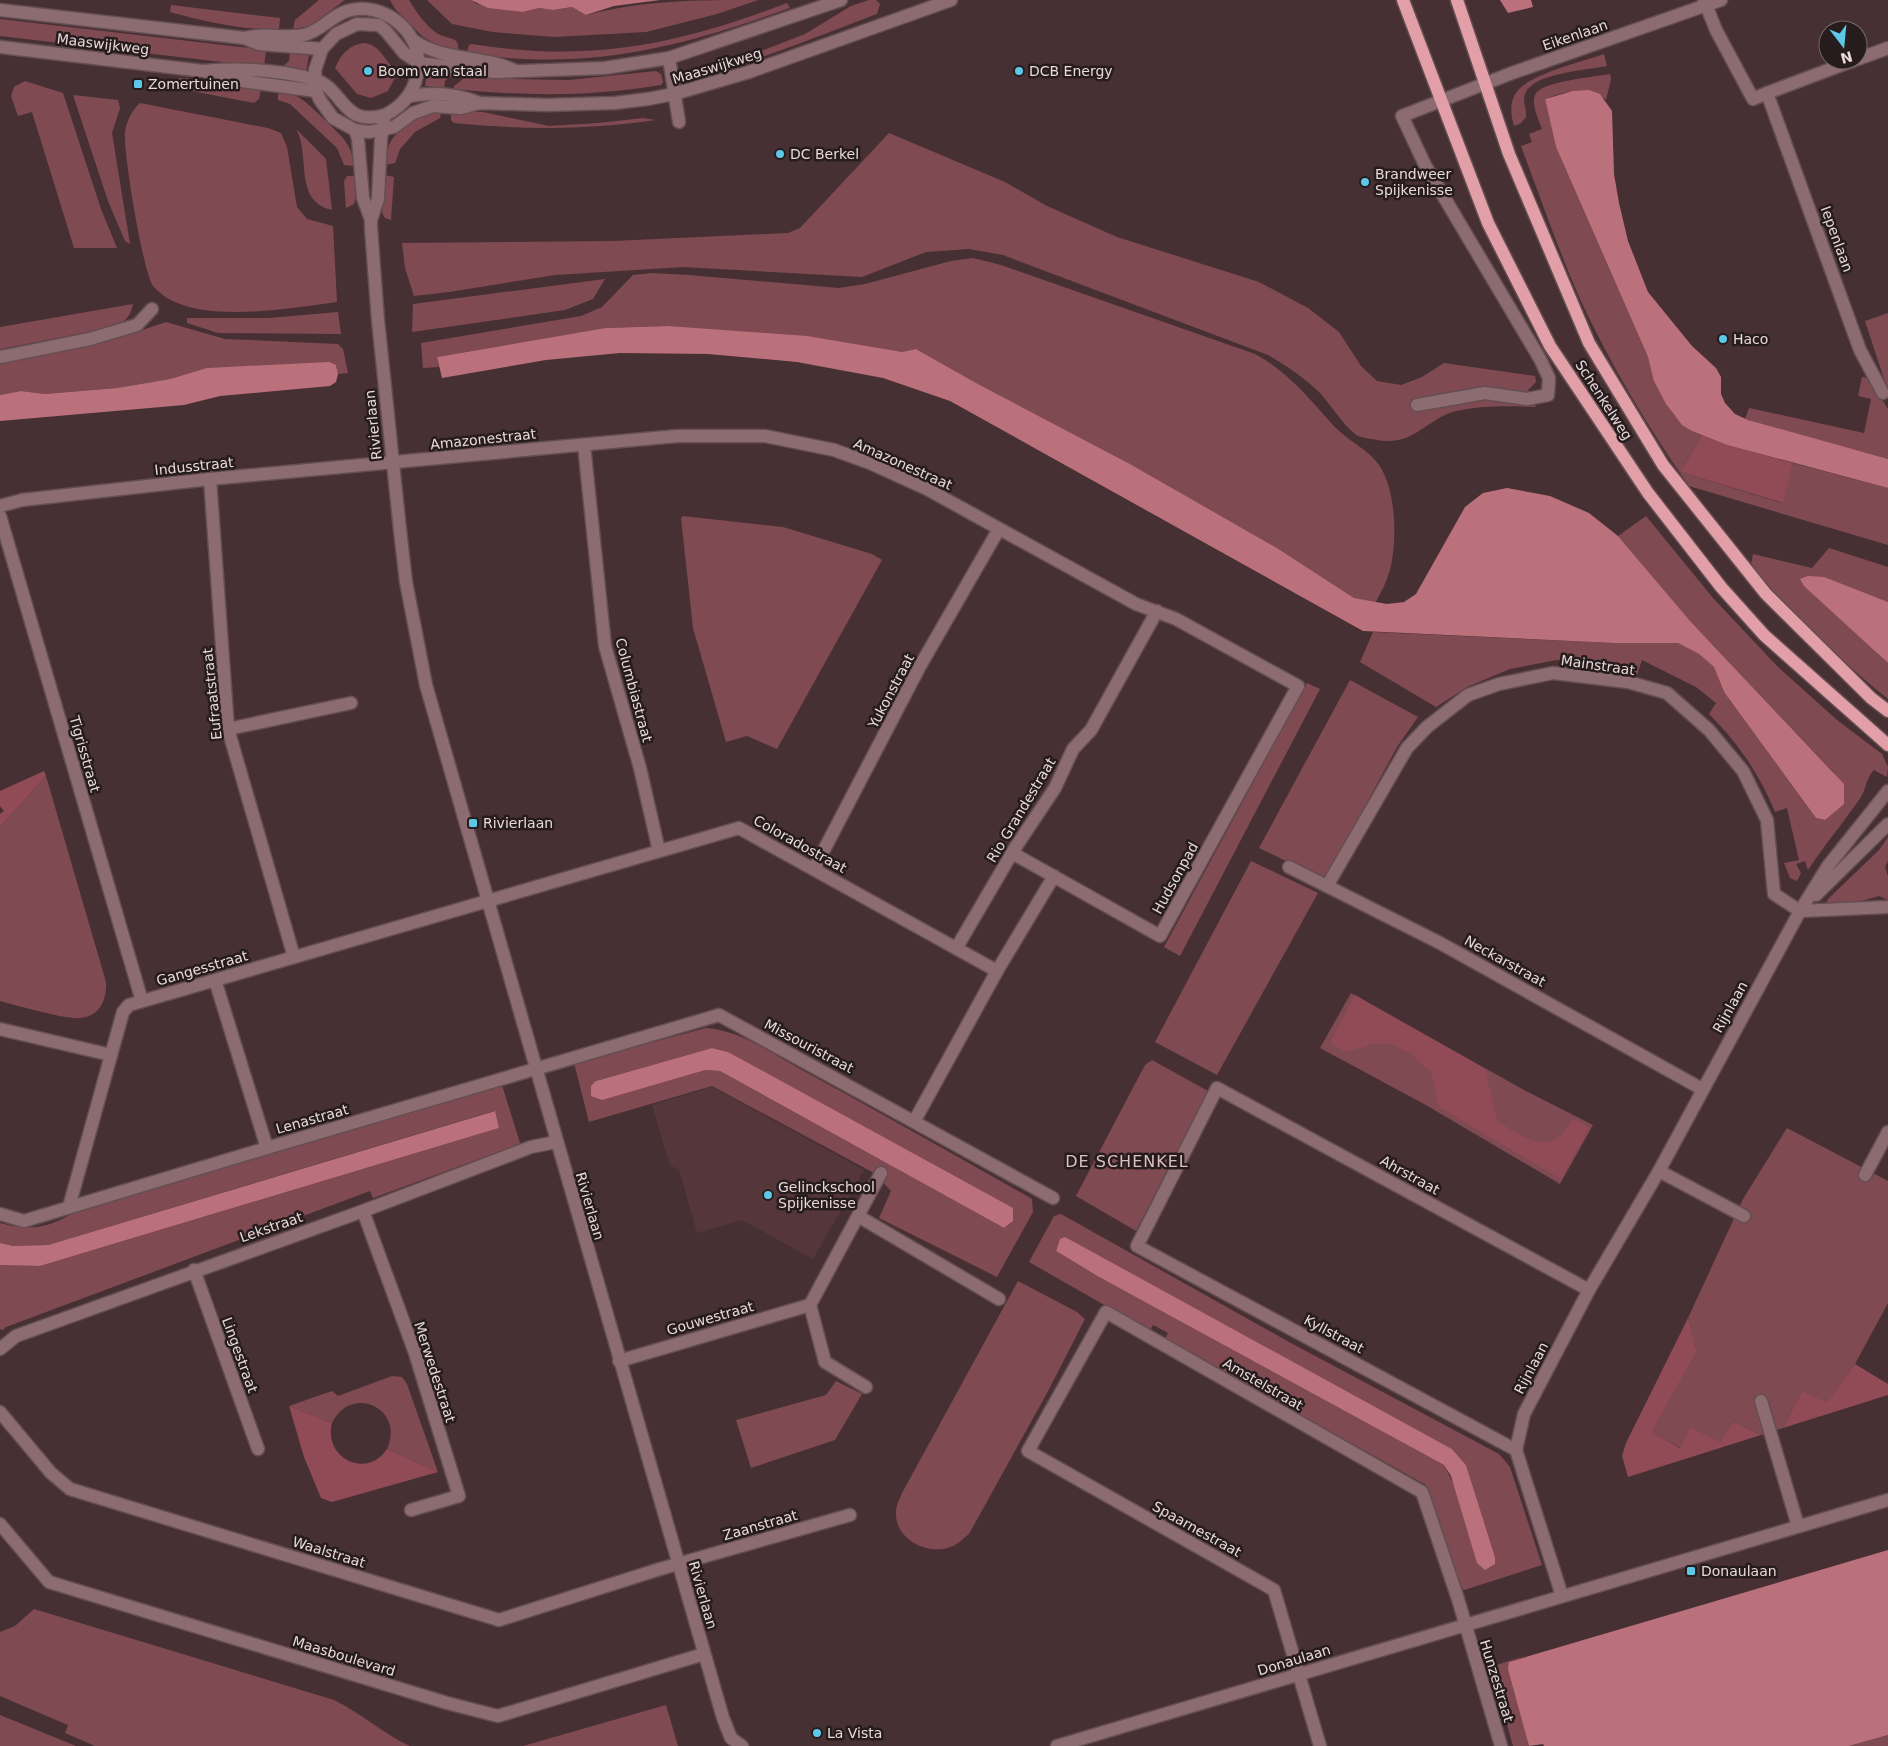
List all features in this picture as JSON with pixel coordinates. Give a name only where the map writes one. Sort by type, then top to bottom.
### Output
[{"type":"main road","name":"Schenkelweg","points":[[1403,0],[1488,223],[1550,346],[1648,493],[1721,587],[1764,635],[1888,745]]},
{"type":"main road","name":"Schenkelweg","points":[[1456,0],[1509,154],[1590,343],[1664,465],[1766,594],[1871,698],[1888,711]]},
{"type":"street","name":"Maaswijkweg","points":[[419,63],[494,72],[605,68],[670,58],[841,0]]},
{"type":"street","name":"Maaswijkweg","points":[[383,130],[394,126],[413,113],[433,106],[461,108],[480,103],[547,105],[615,103],[674,94],[809,52],[950,0]]},
{"type":"street","name":"Eikenlaan","points":[[1417,405],[1485,393],[1527,399],[1548,395],[1549,378],[1540,359],[1425,165],[1402,116],[1440,100],[1705,3],[1721,0]]},
{"type":"street","points":[[1705,3],[1753,99],[1827,70]]},
{"type":"street","name":"Maaswijkweg","points":[[244,38],[260,34],[299,36],[317,30],[355,5]]},
{"type":"street","points":[[315,85],[330,88],[341,103],[354,114],[369,118],[386,115],[403,104],[410,96],[415,86],[419,63],[413,40],[401,24],[380,5],[369,8],[355,5],[351,25]]},
{"type":"street","name":"Maaswijkweg","points":[[0,10],[244,38],[259,44],[322,49]]},
{"type":"street","points":[[383,130],[369,132],[355,130],[333,118],[320,100],[315,85],[317,62],[322,49],[336,34],[351,25],[366,23],[379,25],[404,53],[419,63]]},
{"type":"street","name":"Maaswijkweg","points":[[413,40],[425,49],[496,62],[514,70]]},
{"type":"street","name":"Maaswijkweg","points":[[0,47],[203,71],[228,79],[315,85]]},
{"type":"street","points":[[1868,55],[1888,48]]},
{"type":"street","points":[[670,58],[679,122]]},
{"type":"street","name":"Iepenlaan","points":[[1767,93],[1860,350],[1883,393]]},
{"type":"street","name":"Maaswijkweg","points":[[410,96],[426,94],[462,96],[480,103]]},
{"type":"street","name":"Rivierlaan","points":[[371,220],[378,199],[383,130],[386,115]]},
{"type":"street","name":"Rivierlaan","points":[[355,130],[358,139],[363,198],[371,220],[392,464],[406,582],[426,686],[726,1728],[731,1738],[742,1746]]},
{"type":"street","points":[[0,358],[90,339],[137,325],[152,309]]},
{"type":"street","name":"Amazonestraat","points":[[392,464],[677,436],[765,436],[834,450],[870,463],[927,489],[1136,604],[1157,611],[1298,686]]},
{"type":"street","name":"Columbiastraat","points":[[584,444],[605,646],[640,768],[659,851]]},
{"type":"street","name":"Indusstraat","points":[[0,506],[22,500],[210,479],[392,464]]},
{"type":"street","name":"Eufraatstraat","points":[[210,479],[228,729],[294,957]]},
{"type":"street","name":"Tigrisstraat","points":[[0,516],[142,1001]]},
{"type":"street","name":"Yukonstraat","points":[[814,869],[920,666],[999,529]]},
{"type":"street","name":"Rio Grandestraat","points":[[957,947],[1012,853],[1055,788],[1073,749],[1091,730],[1157,611]]},
{"type":"street","name":"Mainstraat","points":[[1327,886],[1406,748],[1427,727],[1468,695],[1499,684],[1553,673],[1628,682],[1667,693],[1710,730],[1744,772],[1767,820],[1774,894],[1800,911]]},
{"type":"street","name":"Hudsonpad","points":[[1012,853],[1160,936],[1298,686]]},
{"type":"street","points":[[228,729],[351,703]]},
{"type":"street","name":"Rijnlaan","points":[[1516,1450],[1524,1414],[1588,1290],[1659,1171],[1800,911],[1828,866],[1888,791]]},
{"type":"street","name":"Rijnlaan","points":[[1800,911],[1888,824]]},
{"type":"street","name":"Coloradostraat","points":[[487,902],[739,828],[957,947],[996,971]]},
{"type":"street","name":"Neckarstraat","points":[[1289,867],[1511,982],[1702,1089]]},
{"type":"street","points":[[915,1120],[996,971],[1054,876]]},
{"type":"street","name":"Gangesstraat","points":[[69,1207],[123,1012],[129,1005],[487,902]]},
{"type":"street","points":[[1800,911],[1888,907]]},
{"type":"street","name":"Lenastraat","points":[[215,980],[267,1148],[535,1068]]},
{"type":"street","name":"Missouristraat","points":[[535,1068],[719,1015],[915,1120],[1052,1198]]},
{"type":"street","points":[[0,1029],[111,1055]]},
{"type":"street","name":"Kyllstraat","points":[[1217,1088],[1137,1246],[1516,1450]]},
{"type":"street","name":"Ahrstraat","points":[[1217,1088],[1588,1290]]},
{"type":"street","points":[[1865,1175],[1888,1132]]},
{"type":"street","name":"Lekstraat","points":[[0,1349],[16,1336],[194,1270],[363,1211],[531,1146],[556,1142]]},
{"type":"street","points":[[0,1214],[24,1221],[267,1148]]},
{"type":"street","points":[[1659,1171],[1744,1216]]},
{"type":"street","points":[[866,1387],[825,1362],[810,1305],[881,1173]]},
{"type":"street","name":"Merwedestraat","points":[[363,1211],[415,1353],[459,1496],[411,1510]]},
{"type":"street","points":[[858,1216],[999,1299]]},
{"type":"street","name":"Lingestraat","points":[[194,1270],[258,1449]]},
{"type":"street","name":"Gouwestraat","points":[[619,1360],[810,1305]]},
{"type":"street","name":"Amstelstraat","points":[[1028,1451],[1106,1312],[1422,1492],[1465,1625]]},
{"type":"street","points":[[1761,1401],[1798,1526]]},
{"type":"street","name":"Waalstraat","points":[[0,1412],[50,1473],[70,1489],[499,1620],[678,1564]]},
{"type":"street","points":[[1516,1450],[1562,1596]]},
{"type":"street","name":"Spaarnestraat","points":[[1028,1451],[1274,1590],[1320,1746]]},
{"type":"street","name":"Donaulaan","points":[[1057,1746],[1888,1500]]},
{"type":"street","name":"Zaanstraat","points":[[678,1564],[850,1515]]},
{"type":"street","name":"Maasboulevard","points":[[0,1524],[49,1582],[447,1704],[498,1716],[704,1654]]},
{"type":"street","name":"Hunzestraat","points":[[1465,1625],[1501,1746]]},
{"type":"shaded area","points":[[319,0],[345,0],[310,26],[293,29],[295,20]]},
{"type":"shaded area","points":[[390,0],[409,0],[431,28],[440,35],[456,41],[458,51],[437,45],[422,36],[395,9]]},
{"type":"shaded area","points":[[427,0],[471,0],[477,4],[523,12],[539,8],[553,10],[572,7],[587,15],[630,6],[651,4],[758,0],[717,14],[646,32],[554,37],[493,32],[452,24]]},
{"type":"shaded area","points":[[471,0],[660,0],[614,6],[586,15],[572,7],[553,10],[539,8],[523,12],[488,8]]},
{"type":"shaded area","points":[[869,0],[876,0],[880,4],[877,14],[759,58],[707,72],[805,34],[851,6]]},
{"type":"shaded area","points":[[1500,0],[1531,0],[1533,7],[1508,13]]},
{"type":"shaded area","points":[[787,3],[790,8],[709,35],[632,53],[552,60],[467,53],[469,45],[472,44],[556,52],[633,46],[708,30]]},
{"type":"shaded area","points":[[171,5],[280,18],[279,29],[237,27],[210,22],[170,12]]},
{"type":"shaded area","points":[[0,19],[266,50],[264,67],[0,36]]},
{"type":"shaded area","points":[[365,43],[376,48],[398,72],[388,91],[371,98],[357,94],[335,68],[340,58],[350,48]]},
{"type":"shaded area","points":[[290,53],[309,55],[306,72],[280,69],[289,61]]},
{"type":"shaded area","points":[[1604,54],[1607,66],[1549,77],[1538,81],[1530,87],[1524,97],[1526,117],[1521,123],[1514,126],[1511,113],[1512,101],[1522,86],[1543,74]]},
{"type":"shaded area","points":[[428,69],[453,73],[453,75],[445,81],[444,88],[425,86]]},
{"type":"shaded area","points":[[656,71],[661,74],[663,82],[661,85],[607,92],[532,94],[453,89],[462,80],[463,74],[510,79],[569,80]]},
{"type":"shaded area","points":[[1610,74],[1611,79],[1606,100],[1600,95],[1585,91],[1568,92],[1545,99],[1556,147],[1648,357],[1660,392],[1681,422],[1691,430],[1702,435],[1680,472],[1782,503],[1793,463],[1888,488],[1888,545],[1689,486],[1630,395],[1580,299],[1521,146],[1532,142],[1529,134],[1542,129],[1534,103],[1535,95],[1539,90],[1557,83]]},
{"type":"shaded area","points":[[185,78],[261,88],[259,99],[254,103],[150,83],[149,81]]},
{"type":"shaded area","points":[[25,81],[63,93],[101,209],[117,248],[74,248],[32,112],[18,116],[11,96],[14,87]]},
{"type":"shaded area","points":[[278,90],[293,94],[305,101],[345,140],[351,151],[354,166],[344,165],[337,148],[290,104],[278,100]]},
{"type":"shaded area","points":[[1589,90],[1600,94],[1612,111],[1614,174],[1619,203],[1628,241],[1648,292],[1692,346],[1716,368],[1721,377],[1721,394],[1725,403],[1735,414],[1748,420],[1888,459],[1888,488],[1727,445],[1682,425],[1666,404],[1654,381],[1648,357],[1556,147],[1545,99],[1573,91]]},
{"type":"shaded area","points":[[73,95],[118,100],[120,108],[112,133],[130,244],[125,241],[108,201]]},
{"type":"shaded area","points":[[140,103],[268,128],[281,133],[287,147],[297,207],[307,219],[333,226],[337,302],[277,310],[212,311],[192,308],[175,302],[153,286],[139,236],[125,144],[128,121],[134,109]]},
{"type":"shaded area","points":[[433,112],[441,113],[440,118],[415,132],[400,149],[395,163],[385,165],[389,145],[396,134],[414,121]]},
{"type":"shaded area","points":[[451,112],[483,112],[549,126],[643,118],[656,120],[605,126],[531,128],[454,123],[451,120]]},
{"type":"shaded area","points":[[296,129],[326,159],[332,210],[320,205],[312,197],[307,187],[300,140]]},
{"type":"shaded area","points":[[889,133],[1005,182],[1047,206],[1117,237],[1259,282],[1308,308],[1339,332],[1361,366],[1377,381],[1401,385],[1422,377],[1444,363],[1535,376],[1536,382],[1528,390],[1536,407],[1496,406],[1456,411],[1445,415],[1401,440],[1390,441],[1360,437],[1348,428],[1314,388],[1295,372],[1268,355],[1003,255],[969,249],[926,252],[862,277],[683,267],[555,275],[414,296],[405,268],[402,243],[613,241],[788,233],[800,228]]},
{"type":"shaded area","points":[[385,175],[394,177],[391,220],[385,218],[382,213]]},
{"type":"shaded area","points":[[347,176],[355,176],[356,195],[354,204],[346,208],[344,181]]},
{"type":"shaded area","points":[[973,258],[1001,265],[1255,354],[1277,368],[1306,395],[1344,436],[1374,459],[1385,476],[1394,519],[1393,550],[1387,580],[1375,604],[1354,598],[1277,548],[1130,464],[916,349],[902,352],[668,326],[605,328],[437,357],[439,367],[423,368],[421,343],[581,316],[602,307],[633,275],[652,273],[689,275],[839,288],[865,284],[951,261]]},
{"type":"shaded area","points":[[605,279],[593,299],[565,310],[412,332],[413,304]]},
{"type":"shaded area","points":[[133,304],[125,320],[110,328],[0,349],[0,327]]},
{"type":"shaded area","points":[[338,312],[341,334],[218,333],[187,323],[187,318],[269,318]]},
{"type":"shaded area","points":[[1888,313],[1888,391],[1865,321]]},
{"type":"shaded area","points":[[166,322],[225,339],[338,344],[343,349],[348,373],[338,374],[336,365],[208,368],[170,379],[117,388],[45,394],[21,391],[0,395],[0,361],[119,338]]},
{"type":"shaded area","points":[[668,326],[807,336],[902,352],[916,349],[1130,464],[1277,548],[1354,598],[1387,604],[1404,602],[1416,594],[1465,507],[1483,493],[1507,488],[1550,496],[1589,513],[1618,536],[1691,622],[1844,784],[1844,804],[1825,820],[1816,818],[1724,692],[1714,667],[1699,654],[1678,643],[1614,643],[1363,631],[950,401],[883,378],[797,362],[708,354],[620,353],[546,360],[442,378],[437,357],[605,328]]},
{"type":"shaded area","points":[[329,362],[336,365],[338,374],[336,382],[330,386],[220,396],[184,405],[0,421],[0,395],[21,391],[45,394],[117,388],[170,379],[207,368]]},
{"type":"shaded area","points":[[1862,377],[1868,378],[1888,409],[1888,459],[1775,429],[1745,419],[1749,408],[1864,433],[1871,399],[1858,396]]},
{"type":"shaded area","points":[[1702,435],[1727,445],[1793,463],[1783,503],[1680,472]]},
{"type":"shaded area","points":[[683,516],[783,527],[872,554],[882,560],[777,749],[747,736],[726,742],[693,628],[681,518]]},
{"type":"shaded area","points":[[1646,516],[1713,598],[1777,666],[1837,720],[1882,754],[1888,767],[1887,777],[1874,770],[1861,797],[1808,870],[1805,861],[1796,864],[1801,873],[1797,881],[1790,878],[1784,863],[1799,860],[1787,808],[1775,812],[1762,784],[1747,759],[1709,714],[1716,703],[1696,687],[1642,660],[1637,675],[1625,667],[1557,660],[1510,669],[1467,687],[1436,707],[1360,662],[1373,632],[1613,643],[1678,643],[1699,654],[1714,667],[1724,692],[1816,818],[1825,820],[1834,773],[1691,622],[1618,536]]},
{"type":"shaded area","points":[[1829,548],[1888,567],[1888,602],[1872,596],[1878,654],[1888,663],[1888,699],[1816,635],[1782,601],[1751,565],[1753,554],[1812,568]]},
{"type":"shaded area","points":[[1808,576],[1824,577],[1888,602],[1888,663],[1804,586],[1800,579]]},
{"type":"shaded area","points":[[1350,680],[1418,717],[1397,747],[1325,880],[1259,848]]},
{"type":"shaded area","points":[[1307,683],[1320,689],[1180,956],[1164,947]]},
{"type":"shaded area","points":[[44,771],[46,776],[0,827],[0,814],[4,811],[0,806],[0,791]]},
{"type":"shaded area","points":[[46,776],[106,982],[105,995],[101,1006],[87,1017],[74,1018],[53,1015],[0,1001],[0,827]]},
{"type":"shaded area","points":[[1888,837],[1888,861],[1885,867],[1888,876],[1888,900],[1879,896],[1840,907],[1823,907],[1829,898],[1879,850]]},
{"type":"shaded area","points":[[1251,861],[1318,893],[1217,1075],[1155,1042]]},
{"type":"shaded area","points":[[1351,993],[1524,1090],[1593,1125],[1560,1184],[1424,1104],[1320,1048]]},
{"type":"shaded area","points":[[1355,995],[1485,1069],[1497,1120],[1516,1133],[1540,1142],[1548,1142],[1560,1136],[1573,1119],[1589,1128],[1561,1179],[1439,1107],[1431,1072],[1412,1054],[1391,1044],[1372,1044],[1346,1052],[1330,1043]]},
{"type":"shaded area","points":[[706,1028],[732,1033],[770,1052],[1032,1199],[1033,1212],[997,1277],[879,1218],[891,1191],[874,1173],[712,1086],[589,1122],[574,1063]],"holes":[[[712,1048],[728,1052],[1011,1223],[1004,1228],[720,1071],[705,1070],[596,1081]]]},
{"type":"shaded area","points":[[712,1048],[728,1052],[1013,1208],[1013,1221],[1004,1228],[720,1071],[705,1070],[602,1100],[591,1096],[591,1086],[596,1081]]},
{"type":"shaded area","points":[[1152,1060],[1208,1091],[1136,1231],[1076,1196],[1145,1065]]},
{"type":"shaded area","points":[[502,1085],[520,1143],[517,1145],[373,1198],[370,1191],[6,1327],[3,1330],[0,1329],[0,1265],[40,1266],[499,1128],[494,1111],[48,1245],[13,1246],[0,1243],[0,1223],[23,1227],[51,1224],[80,1209]]},
{"type":"shaded area","name":"Gelinckschool Spijkenisse","points":[[712,1087],[864,1170],[813,1259],[742,1220],[697,1233],[679,1169],[670,1166],[652,1105]]},
{"type":"shaded area","points":[[495,1111],[499,1128],[40,1266],[0,1265],[0,1243],[13,1246],[48,1245]]},
{"type":"shaded area","points":[[1787,1128],[1888,1181],[1888,1303],[1855,1364],[1827,1404],[1802,1391],[1783,1428],[1761,1435],[1733,1421],[1720,1442],[1681,1448],[1650,1432],[1697,1351],[1688,1318],[1743,1199]]},
{"type":"shaded area","points":[[1061,1214],[1289,1342],[1499,1454],[1510,1467],[1542,1565],[1461,1591],[1426,1485],[1165,1339],[1168,1333],[1153,1325],[1150,1331],[1029,1262],[1054,1216]],"holes":[[[1065,1238],[1452,1449],[1466,1465],[1495,1557],[1495,1564],[1444,1465],[1099,1277],[1056,1251],[1060,1239]]]},
{"type":"shaded area","points":[[1065,1237],[1452,1449],[1466,1465],[1495,1557],[1495,1564],[1485,1570],[1477,1563],[1451,1476],[1444,1465],[1099,1277],[1056,1251],[1060,1239]]},
{"type":"shaded area","points":[[1018,1281],[1077,1312],[1085,1319],[1047,1393],[969,1534],[955,1545],[944,1549],[924,1547],[907,1538],[901,1530],[897,1521],[897,1504]]},
{"type":"shaded area","points":[[1688,1318],[1697,1351],[1651,1432],[1680,1448],[1690,1428],[1720,1442],[1733,1421],[1761,1435],[1628,1477],[1622,1456],[1626,1443]]},
{"type":"shaded area","points":[[1855,1364],[1888,1384],[1888,1395],[1783,1428],[1802,1391],[1827,1403]]},
{"type":"shaded area","points":[[392,1376],[402,1377],[407,1384],[438,1472],[387,1449],[391,1435],[389,1422],[383,1413],[374,1406],[363,1403],[351,1405],[341,1411],[332,1423],[289,1406],[332,1391],[338,1396]]},
{"type":"shaded area","points":[[836,1381],[862,1394],[835,1440],[751,1468],[736,1420],[826,1395]]},
{"type":"shaded area","points":[[289,1406],[332,1423],[331,1435],[334,1446],[340,1455],[349,1461],[358,1464],[369,1463],[379,1458],[387,1449],[438,1472],[332,1502],[321,1498],[304,1457]]},
{"type":"shaded area","points":[[1888,1550],[1888,1735],[1849,1746],[1544,1746],[1543,1744],[1529,1746],[1508,1669],[1509,1662]]},
{"type":"shaded area","points":[[34,1609],[334,1700],[410,1746],[95,1746],[65,1733],[68,1725],[0,1696],[0,1632],[15,1626]]},
{"type":"shaded area","points":[[1527,1655],[1509,1662],[1529,1746],[1513,1746],[1491,1667]]},
{"type":"shaded area","points":[[666,1705],[678,1746],[523,1746]]},
{"type":"shaded area","points":[[0,1715],[76,1746],[0,1746]]},
{"type":"shaded area","points":[[1888,1735],[1888,1746],[1849,1746]]},
{"type":"place","name":"Boom van staal","points":[[368,71]]},
{"type":"place","name":"DCB Energy","points":[[1019,71]]},
{"type":"place","name":"Zomertuinen","points":[[138,84]]},
{"type":"place","name":"DC Berkel","points":[[780,154]]},
{"type":"place","name":"Brandweer Spijkenisse","points":[[1365,182]]},
{"type":"place","name":"Haco","points":[[1723,339]]},
{"type":"place","name":"Rivierlaan","points":[[473,823]]},
{"type":"place","name":"Gelinckschool Spijkenisse","points":[[768,1195]]},
{"type":"place","name":"Donaulaan","points":[[1691,1571]]},
{"type":"place","name":"La Vista","points":[[817,1733]]},
{"type":"district","name":"DE SCHENKEL","points":[[1127,1161]]}]
